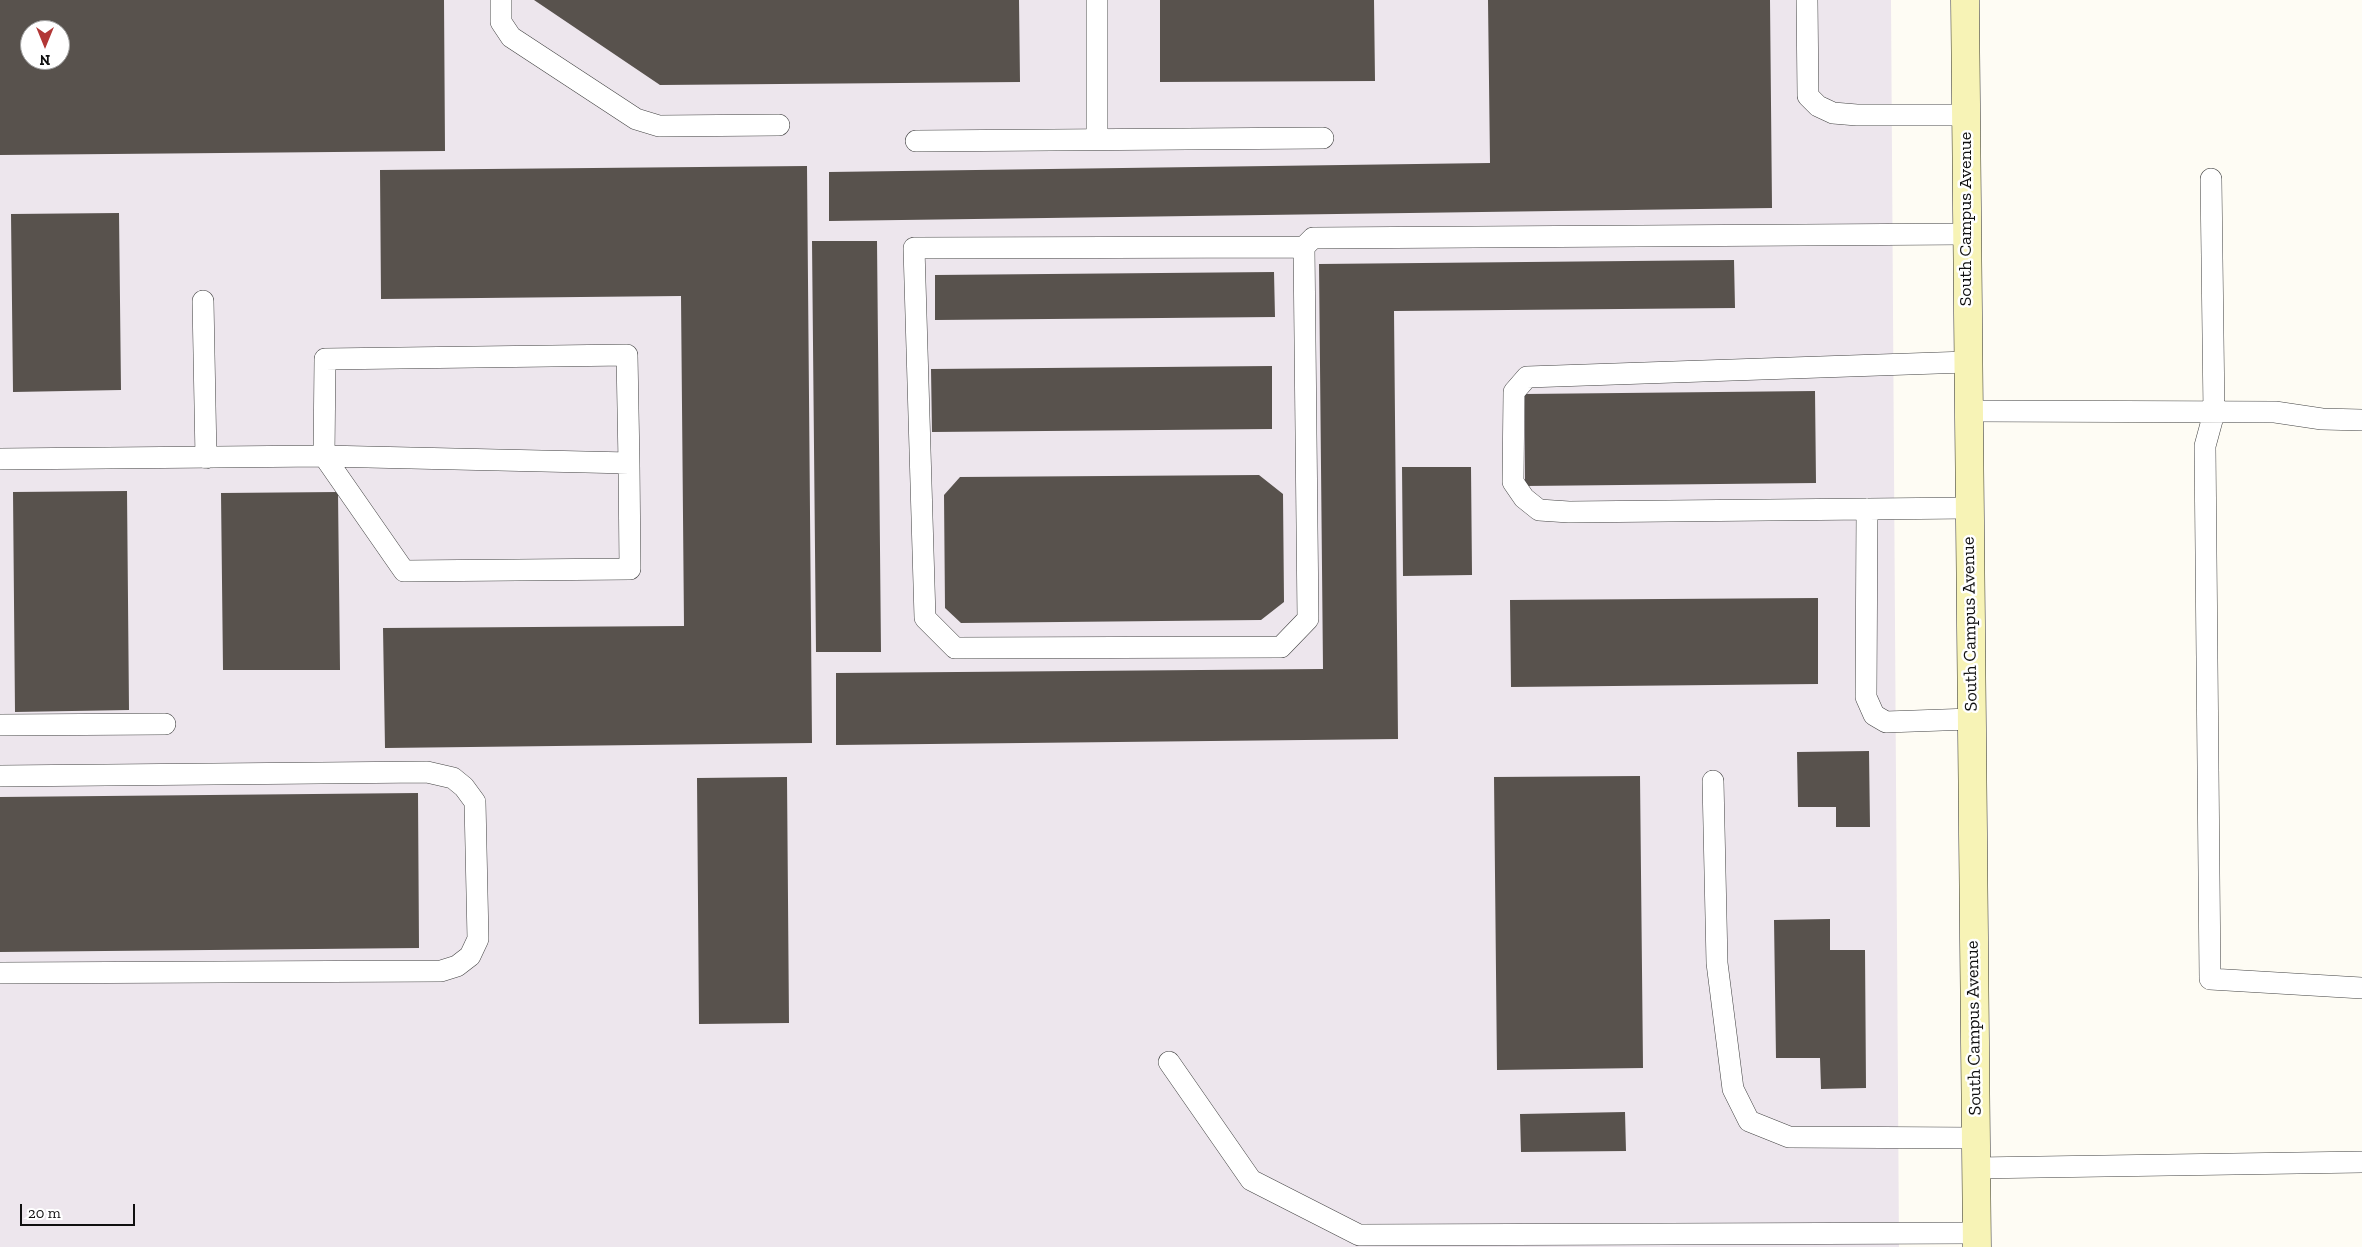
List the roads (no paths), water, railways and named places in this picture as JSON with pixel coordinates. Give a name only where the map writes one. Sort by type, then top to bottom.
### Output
[{"type":"street","name":"South Campus Avenue","points":[[1964,0],[1970,719],[1977,1240]]},
{"type":"lane","points":[[501,0],[501,22],[511,37],[636,119],[659,126],[778,125]]},
{"type":"lane","points":[[1097,0],[1097,138]]},
{"type":"lane","points":[[1807,0],[1808,96],[1818,106],[1833,113],[1857,115],[1965,115]]},
{"type":"lane","points":[[916,141],[1097,138],[1323,138]]},
{"type":"lane","points":[[2212,178],[2214,413],[2205,446],[2210,979],[2362,988]]},
{"type":"lane","points":[[1304,247],[1308,619],[1281,647],[955,648],[925,618],[914,248],[1304,247],[1313,238],[1966,234]]},
{"type":"lane","points":[[203,301],[206,458]]},
{"type":"lane","points":[[627,355],[630,569],[404,571],[324,456],[325,359],[627,355]]},
{"type":"lane","points":[[1967,362],[1527,377],[1514,392],[1513,482],[1524,498],[1539,510],[1569,512],[1968,508]]},
{"type":"lane","points":[[1967,411],[2274,412],[2322,419],[2362,420]]},
{"type":"lane","points":[[0,459],[324,456],[629,463]]},
{"type":"lane","points":[[1867,509],[1866,697],[1874,715],[1886,722],[1970,719]]},
{"type":"lane","points":[[0,725],[165,724]]},
{"type":"lane","points":[[0,776],[427,772],[453,778],[464,787],[475,802],[478,939],[470,956],[457,966],[441,970],[0,973]]},
{"type":"lane","points":[[1713,781],[1717,963],[1733,1090],[1749,1121],[1789,1136],[1976,1138]]},
{"type":"lane","points":[[1169,1062],[1251,1180],[1359,1235],[1977,1240]]},
{"type":"lane","points":[[1976,1168],[2362,1162]]}]
